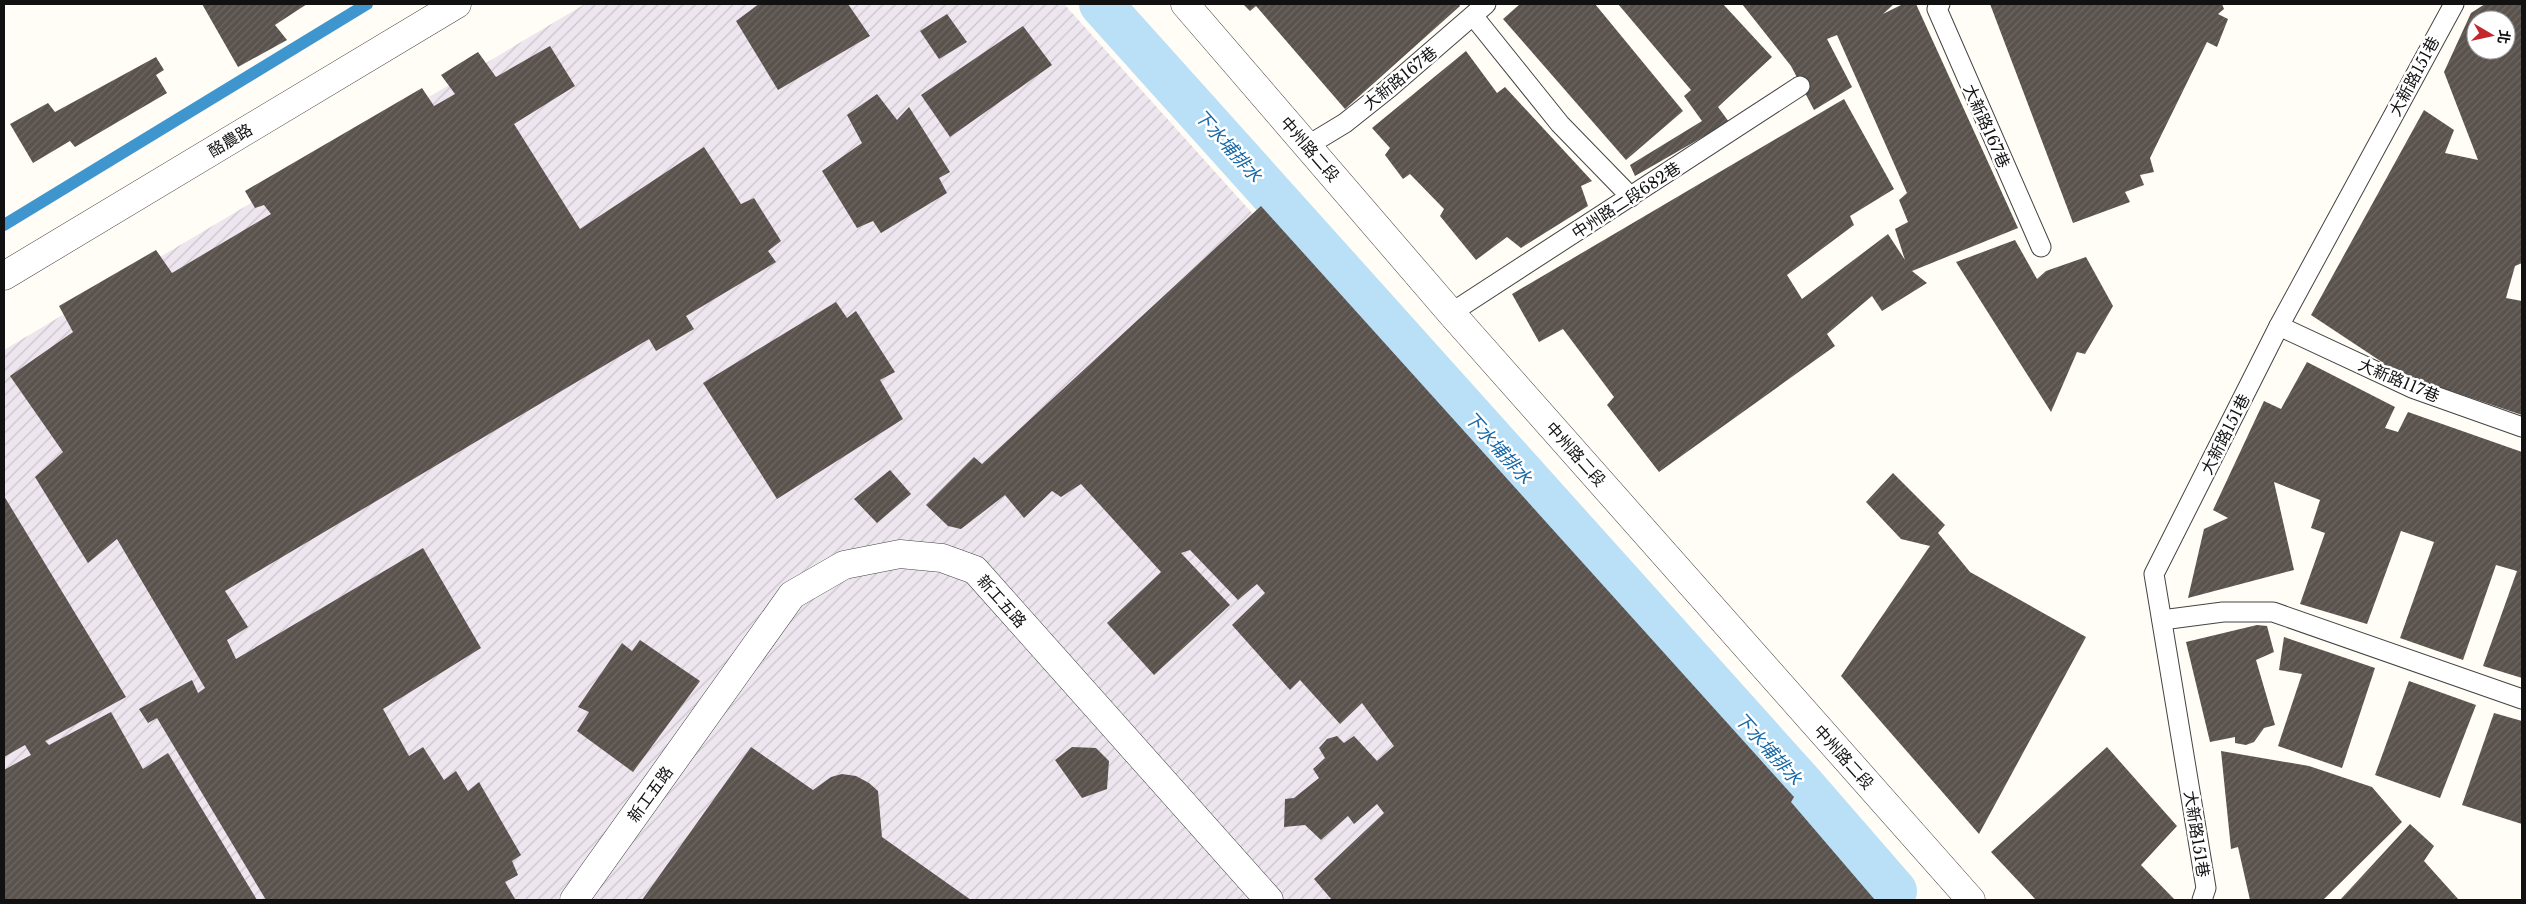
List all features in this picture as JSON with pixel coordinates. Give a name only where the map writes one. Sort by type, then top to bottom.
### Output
[{"type":"street","name":"酪農路","points":[[4,276],[457,4]]},
{"type":"street","name":"中州路二段","points":[[1185,4],[1451,313],[1971,900]]},
{"type":"street","name":"新工五路","points":[[574,900],[792,595],[844,565],[900,554],[942,558],[974,570],[1269,900]]},
{"type":"lane","name":"大新路167巷","points":[[1940,4],[1937,10],[1958,63],[2041,247]]},
{"type":"lane","name":"大新路151巷","points":[[2202,900],[2206,888],[2154,574],[2279,326],[2454,4]]},
{"type":"lane","name":"大新路167巷","points":[[1307,146],[1345,123],[1367,106],[1480,10]]},
{"type":"lane","points":[[1480,10],[1560,124],[1632,197]]},
{"type":"lane","name":"中州路二段682巷","points":[[1451,313],[1800,86]]},
{"type":"lane","name":"大新路117巷","points":[[2279,326],[2412,388],[2522,428]]},
{"type":"lane","points":[[2162,620],[2223,612],[2272,612],[2522,699]]},
{"type":"shaded area","points":[[585,4],[1064,4],[1870,900],[4,900],[4,350]]},
{"type":"building","points":[[202,4],[307,4],[275,25],[287,40],[238,67]]},
{"type":"building","points":[[759,4],[848,4],[870,36],[778,90],[736,21]]},
{"type":"building","points":[[1243,4],[1459,4],[1460,6],[1345,109],[1256,6],[1250,11]]},
{"type":"building","points":[[1520,4],[1595,4],[1683,111],[1626,160],[1503,19]]},
{"type":"building","points":[[1618,4],[1723,4],[1772,57],[1718,107],[1729,122],[1635,176],[1630,165],[1702,121],[1684,96],[1691,90]]},
{"type":"building","points":[[1742,4],[1894,4],[1883,14],[1903,4],[1916,4],[2018,228],[1912,271],[1927,283],[1882,311],[1872,296],[1827,334],[1835,346],[1659,472],[1607,405],[1614,397],[1563,329],[1539,342],[1512,294],[1844,99],[1894,189],[1850,216],[1854,225],[1787,275],[1802,299],[1888,234],[1905,260],[1895,229],[1908,222],[1899,200],[1907,193],[1837,35],[1827,39],[1852,87],[1814,110],[1791,66]]},
{"type":"building","points":[[1990,4],[2222,4],[2224,9],[2218,14],[2228,19],[2217,47],[2207,42],[2150,158],[2154,172],[2140,175],[2144,185],[2125,192],[2130,202],[2073,223]]},
{"type":"building","points":[[2485,4],[2522,4],[2522,263],[2515,266],[2506,298],[2522,301],[2522,415],[2400,374],[2311,315],[2424,110],[2454,130],[2445,153],[2478,160],[2444,72],[2466,24],[2466,60],[2516,60],[2516,10],[2476,10]]},
{"type":"building","points":[[947,14],[967,42],[939,59],[920,31]]},
{"type":"building","points":[[1023,26],[1052,65],[950,137],[921,95]]},
{"type":"building","points":[[550,46],[575,86],[514,124],[580,229],[704,147],[741,204],[754,198],[781,241],[768,251],[776,262],[686,316],[694,329],[656,351],[649,339],[225,591],[248,627],[227,640],[236,659],[423,548],[481,648],[383,709],[409,756],[423,747],[444,780],[456,771],[468,791],[479,782],[521,855],[512,861],[518,875],[505,882],[515,899],[513,900],[266,900],[157,718],[148,723],[139,709],[192,680],[198,693],[205,688],[117,539],[88,563],[35,477],[63,452],[10,376],[73,332],[59,306],[156,250],[172,273],[271,214],[264,205],[255,208],[245,191],[422,88],[434,106],[455,94],[441,75],[478,52],[496,77]]},
{"type":"building","points":[[1466,51],[1497,93],[1505,87],[1592,181],[1581,186],[1588,206],[1521,248],[1507,237],[1476,260],[1440,216],[1444,209],[1410,174],[1403,179],[1385,155],[1390,148],[1372,128]]},
{"type":"building","points":[[156,57],[164,70],[156,75],[167,93],[75,147],[70,141],[33,163],[10,124],[48,103],[55,112]]},
{"type":"building","points":[[877,94],[897,120],[909,107],[950,172],[939,178],[947,193],[881,233],[873,221],[857,228],[822,171],[862,143],[847,115]]},
{"type":"building","points":[[1261,206],[1794,797],[1791,802],[1875,900],[1332,900],[1314,879],[1384,813],[1377,804],[1354,824],[1348,816],[1321,840],[1305,825],[1284,827],[1285,799],[1294,798],[1319,778],[1313,769],[1325,758],[1319,748],[1327,739],[1337,736],[1344,743],[1354,736],[1377,761],[1394,746],[1362,703],[1340,724],[1300,680],[1290,690],[1232,625],[1265,593],[1257,584],[1238,600],[1190,550],[1181,553],[1230,605],[1154,675],[1107,623],[1161,572],[1081,484],[1061,497],[1052,491],[1024,518],[1005,495],[961,529],[948,526],[926,505],[974,457],[982,464]]},
{"type":"building","points":[[2015,240],[2037,279],[2046,271],[2086,257],[2113,306],[2085,354],[2077,352],[2051,412],[1956,262]]},
{"type":"building","points":[[836,302],[847,318],[856,311],[895,372],[880,380],[903,419],[777,499],[703,383]]},
{"type":"building","points":[[2307,362],[2395,407],[2385,428],[2398,432],[2408,412],[2522,452],[2522,678],[2483,666],[2517,571],[2496,565],[2463,660],[2400,638],[2434,542],[2401,531],[2367,624],[2300,604],[2325,533],[2311,528],[2320,500],[2274,482],[2294,570],[2188,598],[2204,529],[2228,518],[2213,510],[2264,401],[2281,409]]},
{"type":"building","points":[[890,470],[911,494],[877,523],[854,499]]},
{"type":"building","points":[[1893,473],[1945,525],[1938,533],[1970,572],[2086,637],[1979,834],[1841,676],[1930,546],[1901,539],[1866,502]]},
{"type":"building","points":[[4,496],[126,697],[45,741],[49,745],[111,712],[143,769],[168,753],[257,900],[4,900],[4,770],[31,755],[25,745],[4,757]]},
{"type":"building","points":[[2257,625],[2267,626],[2274,652],[2256,660],[2275,725],[2264,728],[2254,742],[2246,745],[2235,743],[2235,737],[2210,742],[2186,642]]},
{"type":"building","points":[[2284,637],[2375,668],[2342,768],[2278,746],[2302,674],[2279,670]]},
{"type":"building","points":[[640,640],[700,681],[633,772],[577,731],[589,712],[578,707],[622,643],[632,651]]},
{"type":"building","points":[[2409,681],[2476,705],[2440,798],[2375,775]]},
{"type":"building","points":[[2494,713],[2522,721],[2522,824],[2462,805]]},
{"type":"building","points":[[751,747],[813,790],[831,777],[842,774],[856,776],[869,783],[878,791],[882,837],[971,900],[642,900]]},
{"type":"building","points":[[1072,747],[1096,748],[1109,761],[1107,789],[1082,798],[1055,760]]},
{"type":"building","points":[[2107,747],[2177,826],[2141,865],[2175,900],[2036,900],[1991,852]]},
{"type":"building","points":[[2221,751],[2309,766],[2372,787],[2402,822],[2323,900],[2250,900],[2238,847],[2231,849]]},
{"type":"building","points":[[2410,824],[2434,846],[2424,861],[2459,900],[2340,900]]},
{"type":"waterway","points":[[4,225],[367,4]]},
{"type":"waterway","name":"下水埔排水","points":[[1101,4],[1802,784],[1895,891]]}]
